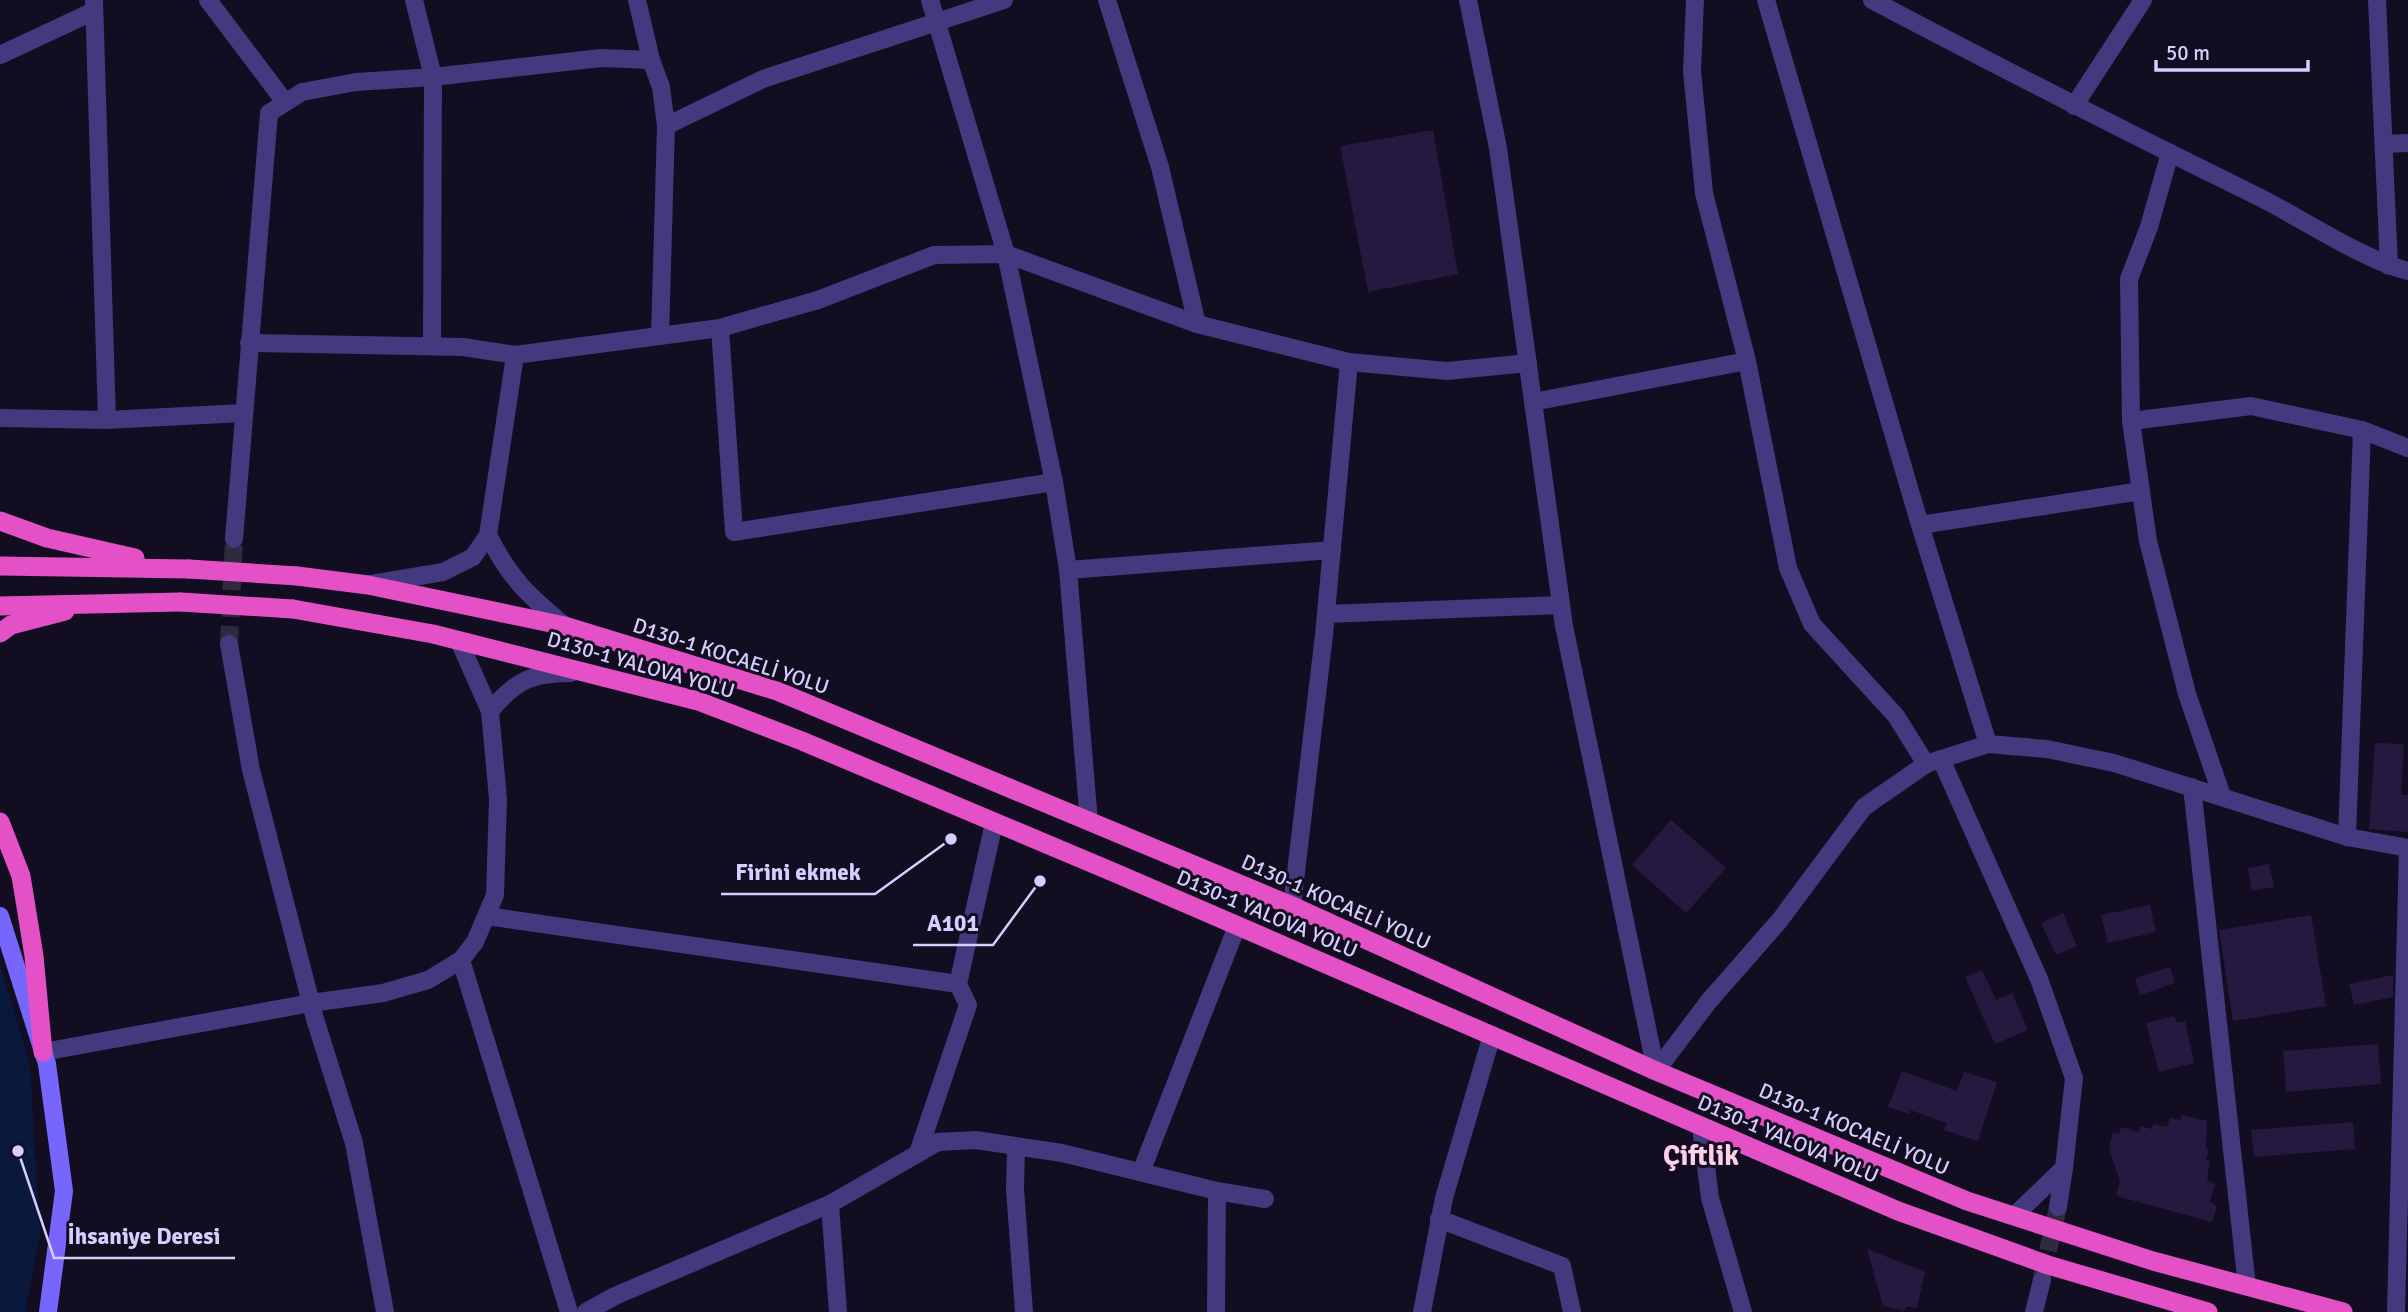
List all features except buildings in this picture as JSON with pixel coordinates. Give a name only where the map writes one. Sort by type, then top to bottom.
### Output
[{"type":"highway","points":[[0,521],[47,538],[183,568]]},
{"type":"highway","points":[[0,566],[183,568]]},
{"type":"highway","name":"D130-1 KOCAELİ YOLU","points":[[183,568],[297,576],[368,585],[565,626],[778,691],[1292,906],[1657,1071],[1967,1200],[2152,1261],[2343,1312]]},
{"type":"highway","name":"D130-1 YALOVA YOLU","points":[[93,603],[181,602],[293,609],[459,641],[698,701],[802,741],[1910,1215],[2048,1265],[2208,1312]]},
{"type":"highway","points":[[0,606],[93,603]]},
{"type":"highway","points":[[0,633],[11,625],[93,603]]},
{"type":"highway","points":[[0,822],[20,876],[34,956],[43,1052]]},
{"type":"main road","points":[[0,915],[43,1052],[64,1191],[48,1312]]},
{"type":"street","points":[[208,0],[285,102]]},
{"type":"street","points":[[414,0],[433,77],[432,346]]},
{"type":"street","points":[[637,0],[651,60],[661,87],[666,126],[660,336]]},
{"type":"street","points":[[930,0],[1006,254],[1054,482],[1068,570],[1088,822]]},
{"type":"street","points":[[666,126],[763,79],[1004,0]]},
{"type":"street","points":[[1107,0],[1160,167],[1197,324]]},
{"type":"street","points":[[1468,0],[1499,148],[1561,605],[1657,1071]]},
{"type":"street","points":[[1695,0],[1692,71],[1704,193],[1747,361],[1788,568],[1812,624],[1933,761],[2039,979],[2074,1078],[2058,1207]]},
{"type":"street","points":[[1766,0],[1920,525],[1988,744]]},
{"type":"street","points":[[1872,0],[2074,106],[2311,223],[2389,266],[2408,271]]},
{"type":"street","points":[[2074,106],[2143,0]]},
{"type":"street","points":[[2377,0],[2389,266]]},
{"type":"street","points":[[0,55],[92,6],[107,420]]},
{"type":"street","points":[[234,539],[269,113],[302,92],[356,82],[433,77],[600,58],[651,60]]},
{"type":"street","points":[[2384,144],[2408,143]]},
{"type":"street","points":[[2170,153],[2149,227],[2129,279],[2131,421],[2148,541],[2187,694],[2222,796]]},
{"type":"street","points":[[249,343],[463,347],[515,355],[720,328],[818,300],[934,255],[1006,254],[1197,324],[1349,362],[1447,370],[1528,363]]},
{"type":"street","points":[[720,328],[734,532],[1054,482]]},
{"type":"street","points":[[368,585],[443,572],[473,557],[488,535],[515,355]]},
{"type":"street","points":[[1533,402],[1747,361]]},
{"type":"street","points":[[1292,906],[1326,614],[1349,362]]},
{"type":"street","points":[[2131,421],[2251,406],[2362,430],[2408,448]]},
{"type":"street","points":[[0,418],[107,420],[243,413]]},
{"type":"street","points":[[2347,837],[2362,430]]},
{"type":"street","points":[[1920,525],[2141,491]]},
{"type":"street","points":[[488,535],[504,566],[520,587],[565,626]]},
{"type":"street","points":[[1068,570],[1332,550]]},
{"type":"street","points":[[1326,614],[1561,605]]},
{"type":"street","points":[[43,1052],[311,1003],[383,993],[428,981],[461,960],[475,942],[495,895],[498,799],[491,710],[459,641]]},
{"type":"street","points":[[229,644],[251,770],[311,1003],[354,1143],[385,1312]]},
{"type":"street","points":[[491,710],[508,689],[529,678],[548,673],[591,672]]},
{"type":"street","points":[[1657,1071],[1709,1001],[1780,920],[1864,807],[1933,761],[1988,744],[2047,749],[2100,760],[2347,837],[2408,848],[2406,1108],[2396,1312]]},
{"type":"street","points":[[2192,787],[2247,1286]]},
{"type":"street","points":[[918,1153],[968,1005],[958,984],[994,823]]},
{"type":"street","points":[[486,916],[958,984]]},
{"type":"street","points":[[1141,1172],[1237,926]]},
{"type":"street","points":[[461,960],[569,1312]]},
{"type":"street","points":[[1422,1312],[1439,1219],[1492,1035]]},
{"type":"street","points":[[1701,1127],[1710,1198],[1743,1312]]},
{"type":"street","points":[[586,1312],[615,1296],[830,1204],[938,1142],[976,1140],[1062,1153],[1217,1191],[1265,1199]]},
{"type":"street","points":[[1016,1147],[1015,1189],[1024,1312]]},
{"type":"street","points":[[2014,1216],[2064,1168]]},
{"type":"street","points":[[1216,1312],[1217,1191]]},
{"type":"street","points":[[830,1204],[838,1312]]},
{"type":"street","points":[[1439,1219],[1562,1266],[1572,1312]]},
{"type":"street","points":[[2034,1312],[2042,1280]]},
{"type":"water","points":[[0,964],[30,1065],[40,1236],[25,1312],[0,1312]]},
{"type":"tunnel","points":[[229,644],[234,539]]},
{"type":"tunnel","points":[[2042,1277],[2058,1207]]},
{"type":"place","name":"Firini ekmek","points":[[951,839]]},
{"type":"place","name":"A101","points":[[1040,881]]},
{"type":"place","name":"İhsaniye Deresi","points":[[18,1151]]},
{"type":"district","name":"Çiftlik","points":[[1701,1155]]}]
